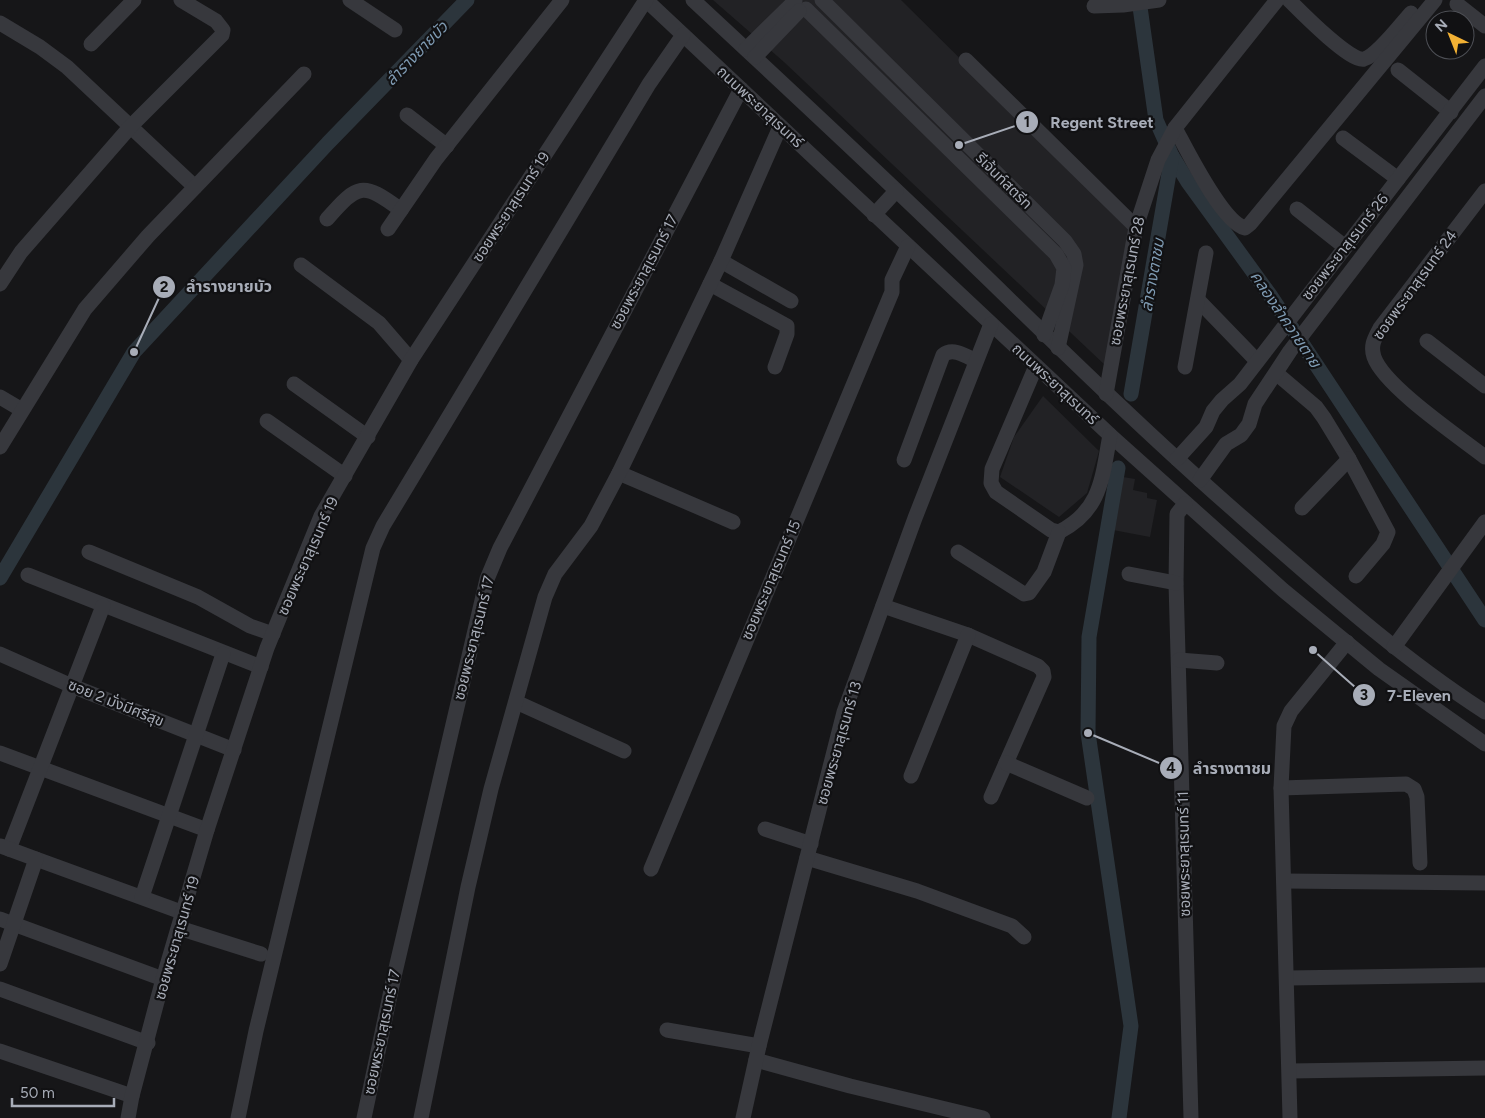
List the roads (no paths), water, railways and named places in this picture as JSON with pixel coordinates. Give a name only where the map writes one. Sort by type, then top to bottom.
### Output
[{"type":"street","points":[[91,44],[134,0]]},
{"type":"street","points":[[0,284],[21,252],[131,126],[222,35],[223,30],[216,21],[182,0]]},
{"type":"street","points":[[350,0],[396,30]]},
{"type":"street","points":[[388,230],[447,146],[562,0]]},
{"type":"street","name":"ถนนพระยาสุเรนทร์","points":[[646,0],[1110,436],[1185,504],[1283,590],[1379,669],[1485,744]]},
{"type":"street","name":"ซอยพระยาสุเรนทร์ 19","points":[[128,1118],[132,1096],[164,979],[208,830],[261,667],[322,516],[411,360],[646,0]]},
{"type":"street","name":"ถนนพระยาสุเรนทร์","points":[[693,0],[1177,460],[1394,648],[1485,712]]},
{"type":"street","name":"ซอยพระยาสุเรนทร์ 28","points":[[1106,394],[1136,227],[1158,160],[1173,131],[1277,0]]},
{"type":"street","points":[[1289,0],[1347,52],[1359,60],[1366,59],[1382,45],[1411,13]]},
{"type":"street","points":[[1173,131],[1231,220],[1238,226],[1245,228],[1307,157],[1435,0]]},
{"type":"street","points":[[1094,6],[1154,1]]},
{"type":"street","points":[[750,53],[806,3]]},
{"type":"street","name":"รีเจ้นท์สตรีท","points":[[806,3],[1056,254],[1064,268],[1062,285],[1044,335]]},
{"type":"street","name":"รีเจ้นท์สตรีท","points":[[806,3],[1069,248],[1076,265],[1058,348]]},
{"type":"street","points":[[1457,4],[1485,26]]},
{"type":"street","points":[[0,23],[67,67],[195,187]]},
{"type":"street","points":[[238,1118],[256,1031],[373,548],[383,526],[649,84],[682,35]]},
{"type":"street","points":[[966,60],[1136,227]]},
{"type":"street","name":"ซอยพระยาสุเรนทร์ 26","points":[[1177,460],[1206,427],[1218,405],[1240,384],[1302,301],[1485,66]]},
{"type":"street","points":[[1398,70],[1451,112]]},
{"type":"street","points":[[0,448],[84,309],[195,187],[304,74]]},
{"type":"street","name":"ซอยพระยาสุเรนทร์ 17","points":[[364,1118],[393,980],[486,578],[741,89]]},
{"type":"street","name":"ซอยพระยาสุเรนทร์ 26","points":[[1200,480],[1226,444],[1241,435],[1250,424],[1255,404],[1317,313],[1485,96]]},
{"type":"street","points":[[407,115],[447,146]]},
{"type":"street","points":[[421,1118],[468,887],[491,789],[545,596],[555,574],[591,526],[619,473],[721,261],[780,127]]},
{"type":"street","points":[[1343,138],[1398,179]]},
{"type":"street","points":[[327,219],[348,195],[358,190],[370,191],[383,196],[402,210]]},
{"type":"street","points":[[874,215],[896,191]]},
{"type":"street","name":"ซอยพระยาสุเรนทร์ 24","points":[[1485,191],[1380,328],[1372,342],[1374,356],[1391,383],[1485,457]]},
{"type":"street","points":[[1382,200],[1398,209]]},
{"type":"street","points":[[1297,209],[1345,247]]},
{"type":"street","name":"ซอยพระยาสุเรนทร์ 15","points":[[651,869],[892,292],[892,280],[912,250]]},
{"type":"street","points":[[1185,367],[1206,253]]},
{"type":"street","points":[[721,261],[791,301]]},
{"type":"street","points":[[301,265],[379,323],[411,360]]},
{"type":"street","points":[[710,284],[787,326],[787,334],[776,367]]},
{"type":"street","points":[[1198,300],[1257,362]]},
{"type":"street","name":"ซอยพระยาสุเรนทร์ 13","points":[[743,1118],[757,1053],[844,712],[991,324]]},
{"type":"street","points":[[1427,342],[1485,386]]},
{"type":"street","points":[[904,460],[943,355],[947,352],[955,352],[976,361]]},
{"type":"street","points":[[1036,366],[992,469],[991,483],[1003,498],[1051,530],[1060,532]]},
{"type":"street","points":[[1276,373],[1316,407],[1350,459],[1388,532],[1383,544],[1356,576]]},
{"type":"street","points":[[294,384],[368,436]]},
{"type":"street","points":[[0,397],[22,410]]},
{"type":"street","points":[[267,421],[345,476]]},
{"type":"street","points":[[1206,427],[1226,444]]},
{"type":"street","points":[[958,552],[1024,594],[1029,593],[1044,572],[1060,532],[1080,517],[1099,492],[1110,436]]},
{"type":"street","points":[[1302,508],[1350,459]]},
{"type":"street","points":[[619,473],[733,522]]},
{"type":"street","name":"ซอยพระยาสุเรนทร์ 11","points":[[1185,504],[1177,514],[1176,582],[1191,1118]]},
{"type":"street","points":[[1394,648],[1485,522]]},
{"type":"street","points":[[89,552],[198,597],[250,626],[273,634]]},
{"type":"street","points":[[1129,574],[1176,582]]},
{"type":"street","points":[[28,575],[222,654],[261,667]]},
{"type":"street","points":[[103,606],[40,769],[4,848],[142,897],[181,920],[261,954]]},
{"type":"street","points":[[884,606],[968,635],[1038,666],[1043,671],[1044,677],[991,797]]},
{"type":"street","points":[[911,776],[968,635]]},
{"type":"street","points":[[1290,1118],[1288,978],[1281,788],[1284,726],[1291,711],[1347,642]]},
{"type":"street","name":"ซอย 2 มั่งมีศรีสุข","points":[[0,654],[72,686],[234,750]]},
{"type":"street","points":[[142,897],[170,817],[222,654]]},
{"type":"street","points":[[1179,660],[1217,663]]},
{"type":"street","points":[[516,702],[624,751]]},
{"type":"street","points":[[0,753],[208,830]]},
{"type":"street","points":[[1006,763],[1087,798]]},
{"type":"street","points":[[1281,788],[1406,784],[1414,789],[1417,798],[1420,863]]},
{"type":"street","points":[[765,828],[809,851],[1012,926],[1024,937]]},
{"type":"street","points":[[0,964],[7,921],[36,859]]},
{"type":"street","points":[[1284,881],[1485,884]]},
{"type":"street","points":[[7,921],[164,979]]},
{"type":"street","points":[[1288,978],[1485,975]]},
{"type":"street","points":[[0,989],[148,1043]]},
{"type":"street","points":[[667,1030],[757,1053],[850,1086],[983,1118]]},
{"type":"street","points":[[0,1051],[132,1096]]},
{"type":"street","points":[[1290,1072],[1485,1068]]},
{"type":"waterway","name":"ลำรางยายบัว","points":[[0,578],[134,352],[328,143],[467,0]]},
{"type":"waterway","name":"คลองลำควายตาย","points":[[1139,0],[1156,120],[1172,156],[1188,182],[1270,295],[1485,620]]},
{"type":"waterway","name":"ลำรางตาชม","points":[[1131,394],[1172,156]]},
{"type":"waterway","name":"ลำรางตาชม","points":[[1118,468],[1089,637],[1088,733],[1131,1026],[1119,1118]]},
{"type":"place","name":"Regent Street","points":[[959,145]]},
{"type":"place","name":"ลำรางยายบัว","points":[[134,352]]},
{"type":"place","name":"7-Eleven","points":[[1313,650]]},
{"type":"place","name":"ลำรางตาชม","points":[[1088,733]]}]
